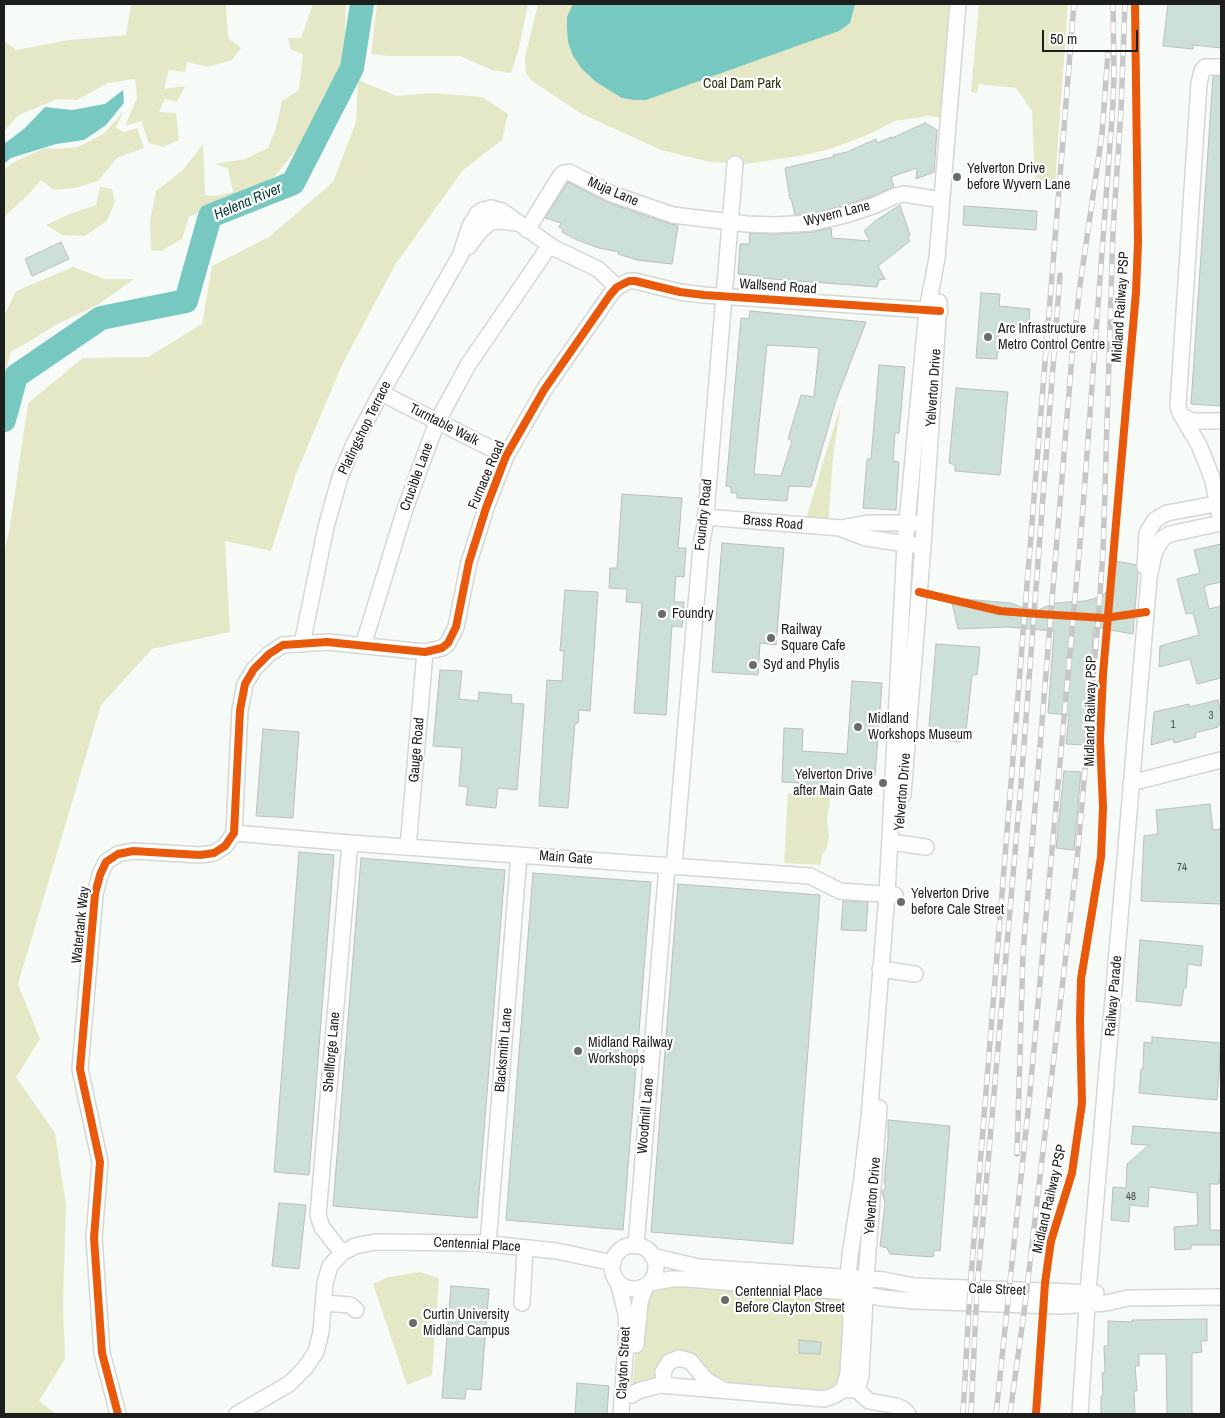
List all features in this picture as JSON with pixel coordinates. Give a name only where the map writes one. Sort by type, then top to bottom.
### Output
[{"type":"street","name":"Yelverton Drive","points":[[850,1390],[848,1374],[851,1332],[848,1285],[869,1118],[923,546],[937,258],[958,4]]},
{"type":"street","points":[[1220,503],[1185,510],[1189,529],[1221,522],[1220,503],[1199,445],[1178,405],[1199,83],[1205,67],[1221,67]]},
{"type":"street","name":"Foundry Road","points":[[670,866],[705,517],[735,164]]},
{"type":"street","name":"Muja Lane","points":[[522,227],[564,172],[569,172],[612,194],[664,212],[690,218],[730,222]]},
{"type":"street","name":"Wyvern Lane","points":[[730,222],[776,225],[811,223],[846,215],[904,194],[942,200]]},
{"type":"street","name":"Platingshop Terrace","points":[[302,644],[324,534],[340,477],[354,444],[381,393],[460,256],[486,224],[498,221],[522,227]]},
{"type":"street","points":[[522,227],[550,246],[598,269],[617,287]]},
{"type":"street","name":"Crucible Lane","points":[[363,646],[405,509],[437,422],[468,365],[550,246]]},
{"type":"street","name":"Wallsend Road","points":[[617,287],[629,281],[635,281],[680,292],[934,310]]},
{"type":"street","name":"Furnace Road","points":[[425,652],[442,648],[453,636],[469,562],[486,508],[506,456],[544,390],[617,287]]},
{"type":"street","name":"Yelverton Drive","points":[[895,843],[907,523],[934,310]]},
{"type":"street","name":"Turntable Walk","points":[[381,393],[506,456]]},
{"type":"street","points":[[1184,417],[1192,421],[1221,421]]},
{"type":"street","name":"Railway Parade","points":[[1149,578],[1144,565],[1147,533],[1155,520],[1166,513],[1185,510]]},
{"type":"street","name":"Brass Road","points":[[705,517],[841,528],[868,523],[925,522]]},
{"type":"street","name":"Brass Road","points":[[841,528],[866,538],[923,546]]},
{"type":"street","name":"Railway Parade","points":[[1080,1414],[1088,1298],[1149,578],[1157,547],[1163,538],[1189,529]]},
{"type":"street","points":[[234,833],[240,710],[245,684],[254,669],[269,654],[283,645],[327,642],[425,652]]},
{"type":"street","name":"Gauge Road","points":[[408,847],[425,652]]},
{"type":"street","points":[[1131,783],[1221,760]]},
{"type":"street","name":"Main Gate","points":[[234,833],[810,876],[840,891],[891,895]]},
{"type":"street","name":"Watertank Way","points":[[118,1414],[102,1353],[94,1248],[100,1162],[80,1068],[95,894],[106,862],[118,854],[133,851],[200,855],[214,853],[226,846],[234,833]]},
{"type":"street","name":"Shellforge Lane","points":[[342,1252],[322,1227],[318,1215],[350,843]]},
{"type":"street","points":[[895,843],[926,846]]},
{"type":"street","name":"Blacksmith Lane","points":[[488,1244],[519,855]]},
{"type":"street","name":"Woodmill Lane","points":[[636,1246],[670,866]]},
{"type":"street","name":"Yelverton Drive","points":[[850,1390],[861,1376],[866,1279],[876,1164],[884,970]]},
{"type":"street","points":[[884,970],[915,974]]},
{"type":"street","name":"Centennial Place","points":[[342,1252],[355,1246],[375,1242],[488,1244],[557,1251],[613,1262]]},
{"type":"street","points":[[648,1284],[655,1270],[652,1256],[648,1251],[636,1246],[624,1248],[615,1257],[612,1270],[618,1282],[628,1289],[641,1288],[648,1284],[672,1279],[848,1285],[866,1279]]},
{"type":"street","points":[[522,1303],[525,1248]]},
{"type":"street","points":[[238,1414],[289,1384],[305,1368],[316,1352],[321,1332],[325,1284],[330,1266],[342,1252]]},
{"type":"street","points":[[652,1256],[699,1268],[848,1285],[866,1296]]},
{"type":"street","name":"Cale Street","points":[[866,1279],[923,1286],[1088,1298],[1106,1303],[1128,1298],[1221,1297]]},
{"type":"street","name":"Clayton Street","points":[[618,1282],[627,1330],[620,1414]]},
{"type":"street","name":"Clayton Street","points":[[631,1414],[638,1317],[640,1302],[648,1284]]},
{"type":"street","name":"Cale Street","points":[[866,1296],[915,1301],[1043,1306],[1088,1298]]},
{"type":"street","points":[[324,1303],[350,1305],[356,1310]]},
{"type":"street","points":[[669,1386],[664,1382],[663,1372],[669,1362],[680,1358],[690,1361],[706,1380],[723,1390]]},
{"type":"street","points":[[632,1395],[638,1391],[660,1385],[824,1399],[850,1390],[869,1401],[896,1406],[908,1414]]},
{"type":"green space","points":[[131,4],[226,4],[228,38],[241,48],[232,60],[208,67],[187,62],[185,72],[169,70],[164,89],[185,86],[177,102],[165,99],[159,112],[176,113],[179,140],[163,147],[149,143],[141,121],[125,126],[137,98],[135,79],[108,83],[77,100],[57,99],[19,115],[4,131],[4,41],[16,50],[69,40],[126,35]]},
{"type":"green space","points":[[313,4],[346,4],[345,35],[339,73],[321,100],[316,126],[271,181],[251,190],[235,201],[208,208],[189,217],[182,239],[161,251],[151,250],[150,221],[156,191],[183,170],[203,144],[205,195],[216,196],[233,192],[228,168],[215,164],[245,159],[268,148],[276,128],[282,101],[299,90],[303,54],[291,50],[288,38],[301,38]]},
{"type":"green space","points":[[377,4],[528,4],[519,48],[511,73],[492,70],[460,56],[389,56],[371,54]]},
{"type":"green space","name":"Coal Dam Park","points":[[538,4],[958,4],[949,119],[928,116],[895,121],[870,134],[830,149],[800,156],[744,164],[710,162],[661,150],[580,113],[531,80],[526,73],[525,57]]},
{"type":"green space","points":[[979,4],[1068,4],[1055,185],[1035,183],[1032,111],[1016,88],[979,84],[977,93],[971,92]]},
{"type":"green space","points":[[358,80],[397,96],[434,93],[482,97],[508,114],[502,140],[463,170],[395,265],[342,365],[296,474],[271,551],[225,541],[230,632],[152,649],[101,705],[18,984],[40,1039],[16,1077],[55,1133],[66,1205],[63,1304],[65,1359],[39,1401],[56,1414],[4,1414],[4,554],[10,526],[28,403],[83,358],[148,357],[202,324],[212,266],[269,237],[333,182],[356,122]]},
{"type":"green space","points":[[123,112],[116,128],[124,132],[137,128],[144,148],[117,158],[98,181],[75,188],[54,190],[41,180],[4,217],[4,169],[14,162],[45,148],[78,147],[103,134]]},
{"type":"green space","points":[[100,187],[112,189],[115,202],[107,221],[85,236],[62,235],[46,225],[96,205]]},
{"type":"green space","points":[[73,267],[105,279],[134,279],[99,304],[58,324],[11,352],[4,378],[4,316],[16,291]]},
{"type":"green space","points":[[841,404],[833,457],[828,527],[804,525]]},
{"type":"green space","points":[[788,793],[829,795],[830,802],[827,819],[829,837],[827,848],[822,855],[821,865],[784,863]]},
{"type":"green space","points":[[420,1272],[439,1278],[432,1375],[407,1385],[373,1284],[388,1277]]},
{"type":"green space","points":[[649,1283],[849,1292],[839,1393],[723,1390],[685,1358],[663,1377],[632,1395],[638,1317]]},
{"type":"water","points":[[573,4],[855,4],[850,23],[839,31],[646,100],[634,100],[622,98],[596,82],[582,69],[573,56],[568,42],[567,17]]},
{"type":"water","points":[[123,90],[124,103],[106,125],[84,140],[56,144],[11,158],[4,164],[4,144],[25,128],[45,107],[72,110],[105,104]]},
{"type":"building","points":[[1168,4],[1221,4],[1221,48],[1193,45],[1193,49],[1163,46]]},
{"type":"building","points":[[1213,76],[1221,76],[1221,406],[1191,404]]},
{"type":"building","points":[[925,123],[937,130],[934,172],[916,179],[917,168],[891,177],[894,187],[870,197],[810,214],[795,215],[790,199],[785,168],[833,157],[833,155],[847,152],[876,139],[877,143]]},
{"type":"building","points":[[568,182],[609,203],[678,225],[672,264],[637,260],[618,254],[619,252],[599,248],[577,240],[562,232],[563,229],[559,227],[561,223],[545,218]]},
{"type":"building","points":[[900,205],[910,235],[908,237],[910,241],[878,266],[885,279],[879,280],[877,287],[760,278],[760,276],[738,274],[740,244],[749,244],[750,233],[812,232],[831,228],[832,238],[870,241],[864,231],[875,221]]},
{"type":"building","points":[[964,206],[1037,211],[1036,230],[963,225]]},
{"type":"building","points":[[61,242],[69,259],[32,276],[25,259]]},
{"type":"building","name":"Arc Infrastructure Metro Control Centre","points":[[981,293],[1000,294],[999,306],[1030,309],[1028,332],[999,329],[997,359],[976,358]]},
{"type":"building","points":[[750,311],[866,322],[836,400],[811,487],[789,486],[787,501],[737,498],[737,493],[731,493],[731,487],[726,486],[741,318],[749,319]],"holes":[[[767,345],[819,348],[814,397],[801,395],[788,439],[792,441],[781,476],[754,474]]]},
{"type":"building","points":[[879,365],[905,367],[899,433],[895,433],[893,461],[899,462],[896,510],[863,508],[867,459],[871,459]]},
{"type":"building","points":[[956,388],[1008,392],[1000,475],[955,471],[955,465],[949,463]]},
{"type":"building","name":"Foundry","points":[[622,494],[682,498],[678,548],[686,548],[684,577],[676,576],[674,602],[684,602],[682,627],[672,626],[666,715],[634,713],[642,603],[626,602],[627,589],[609,588],[610,568],[617,568]]},
{"type":"building","points":[[722,543],[784,548],[776,645],[760,643],[758,675],[712,672]]},
{"type":"building","points":[[1221,544],[1221,582],[1204,586],[1209,609],[1221,606],[1221,678],[1197,684],[1190,659],[1159,667],[1160,646],[1199,635],[1193,613],[1186,614],[1177,579],[1200,573],[1194,550]]},
{"type":"building","points":[[1115,561],[1136,565],[1138,573],[1133,634],[1094,627],[1084,745],[1066,744],[1069,715],[1048,713],[1054,631],[1008,627],[958,629],[951,598],[1011,603],[1023,608],[1038,610],[1055,603],[1085,601],[1101,597],[1113,585]]},
{"type":"building","points":[[565,590],[598,592],[590,711],[579,710],[578,723],[575,723],[568,808],[539,806],[547,680],[562,681],[564,651],[560,651]]},
{"type":"building","points":[[936,644],[980,647],[977,675],[972,675],[966,731],[962,732],[960,742],[928,738]]},
{"type":"building","points":[[440,670],[462,671],[459,699],[478,701],[479,692],[512,695],[511,703],[524,704],[517,790],[498,788],[496,808],[466,805],[468,787],[459,786],[462,748],[433,746]]},
{"type":"building","points":[[852,681],[882,683],[875,776],[829,772],[828,795],[801,794],[801,783],[782,782],[784,728],[803,729],[802,751],[847,754]]},
{"type":"building","points":[[1218,700],[1221,724],[1218,727],[1195,733],[1196,737],[1174,743],[1173,739],[1151,745],[1154,712],[1189,704],[1189,707]]},
{"type":"building","points":[[263,729],[299,732],[293,818],[256,816]]},
{"type":"building","points":[[1064,771],[1081,772],[1074,850],[1056,848]]},
{"type":"building","points":[[1210,804],[1213,830],[1221,829],[1221,904],[1141,901],[1144,836],[1158,834],[1156,810]]},
{"type":"building","points":[[299,852],[334,855],[309,1175],[274,1172]]},
{"type":"building","points":[[361,858],[505,870],[477,1218],[333,1206]]},
{"type":"building","name":"Midland Railway Workshops","points":[[533,873],[651,882],[623,1230],[506,1220]]},
{"type":"building","points":[[678,884],[820,895],[793,1244],[651,1232]]},
{"type":"building","points":[[843,901],[868,902],[866,931],[841,930]]},
{"type":"building","points":[[1140,940],[1203,946],[1201,966],[1188,964],[1186,988],[1184,988],[1181,1006],[1136,1001]]},
{"type":"building","points":[[1152,1037],[1221,1043],[1217,1100],[1139,1093],[1141,1069],[1143,1069],[1144,1042],[1152,1043]]},
{"type":"building","points":[[888,1120],[950,1126],[940,1251],[934,1250],[933,1257],[890,1254],[887,1248],[880,1246],[885,1203],[882,1191],[886,1188],[884,1182]]},
{"type":"building","points":[[1133,1126],[1221,1133],[1219,1184],[1210,1184],[1210,1230],[1221,1230],[1221,1245],[1191,1245],[1191,1249],[1175,1250],[1174,1227],[1198,1225],[1197,1193],[1149,1187],[1148,1207],[1130,1205],[1129,1222],[1111,1220],[1113,1187],[1126,1188],[1127,1164],[1149,1145],[1131,1144]]},
{"type":"building","points":[[279,1203],[306,1205],[299,1269],[272,1266]]},
{"type":"building","points":[[451,1286],[489,1289],[481,1390],[466,1389],[465,1399],[442,1398]]},
{"type":"building","points":[[1207,1319],[1207,1341],[1201,1341],[1202,1352],[1192,1353],[1192,1414],[1167,1414],[1166,1354],[1139,1354],[1139,1366],[1135,1366],[1137,1391],[1134,1391],[1135,1414],[1101,1414],[1101,1396],[1103,1395],[1102,1373],[1105,1372],[1104,1346],[1108,1346],[1108,1321]]},
{"type":"building","points":[[799,1340],[821,1342],[820,1354],[799,1353]]},
{"type":"building","points":[[577,1383],[609,1386],[607,1414],[575,1414]]},
{"type":"waterway","name":"Helena River","points":[[4,420],[16,376],[101,318],[186,301],[210,216],[293,183],[352,68],[362,4]]},
{"type":"railway","points":[[963,1414],[970,1289],[1074,4]]},
{"type":"railway","points":[[996,1414],[1030,1092],[1082,521],[1113,104],[1113,4]]},
{"type":"railway","points":[[1010,1414],[1025,1305],[1077,860],[1098,622],[1103,552],[1113,231],[1121,110],[1125,4]]},
{"type":"railway","points":[[1017,1154],[1023,954],[1072,356],[1080,285],[1102,134],[1108,53]]},
{"type":"railway","points":[[971,1414],[977,1289],[1021,784],[1060,275]]},
{"type":"cycle path","name":"Midland Railway PSP","points":[[1036,1414],[1045,1283],[1051,1241],[1072,1173],[1082,1103],[1081,979],[1101,857],[1103,807],[1100,739],[1103,674],[1136,292],[1138,242],[1135,4]]},
{"type":"cycle path","points":[[118,1414],[102,1353],[94,1238],[100,1162],[80,1069],[95,894],[106,862],[118,854],[133,851],[200,855],[214,853],[225,846],[234,833],[240,710],[245,684],[254,669],[269,654],[283,645],[327,642],[425,652],[442,648],[448,643],[456,627],[469,562],[486,508],[506,456],[544,390],[617,287],[629,281],[635,281],[680,292],[704,295],[940,311]]},
{"type":"cycle path","points":[[919,592],[1000,611],[1105,618],[1146,612]]},
{"type":"place","name":"Yelverton Drive before Wyvern Lane","points":[[957,177]]},
{"type":"place","name":"Arc Infrastructure Metro Control Centre","points":[[988,337]]},
{"type":"place","name":"Foundry","points":[[662,614]]},
{"type":"place","name":"Railway Square Cafe","points":[[771,638]]},
{"type":"place","name":"Syd and Phylis","points":[[753,665]]},
{"type":"place","name":"Midland Workshops Museum","points":[[858,727]]},
{"type":"place","name":"Yelverton Drive after Main Gate","points":[[883,783]]},
{"type":"place","name":"Yelverton Drive before Cale Street","points":[[901,902]]},
{"type":"place","name":"Midland Railway Workshops","points":[[578,1051]]},
{"type":"place","name":"Centennial Place Before Clayton Street","points":[[725,1300]]},
{"type":"place","name":"Curtin University Midland Campus","points":[[413,1323]]}]
